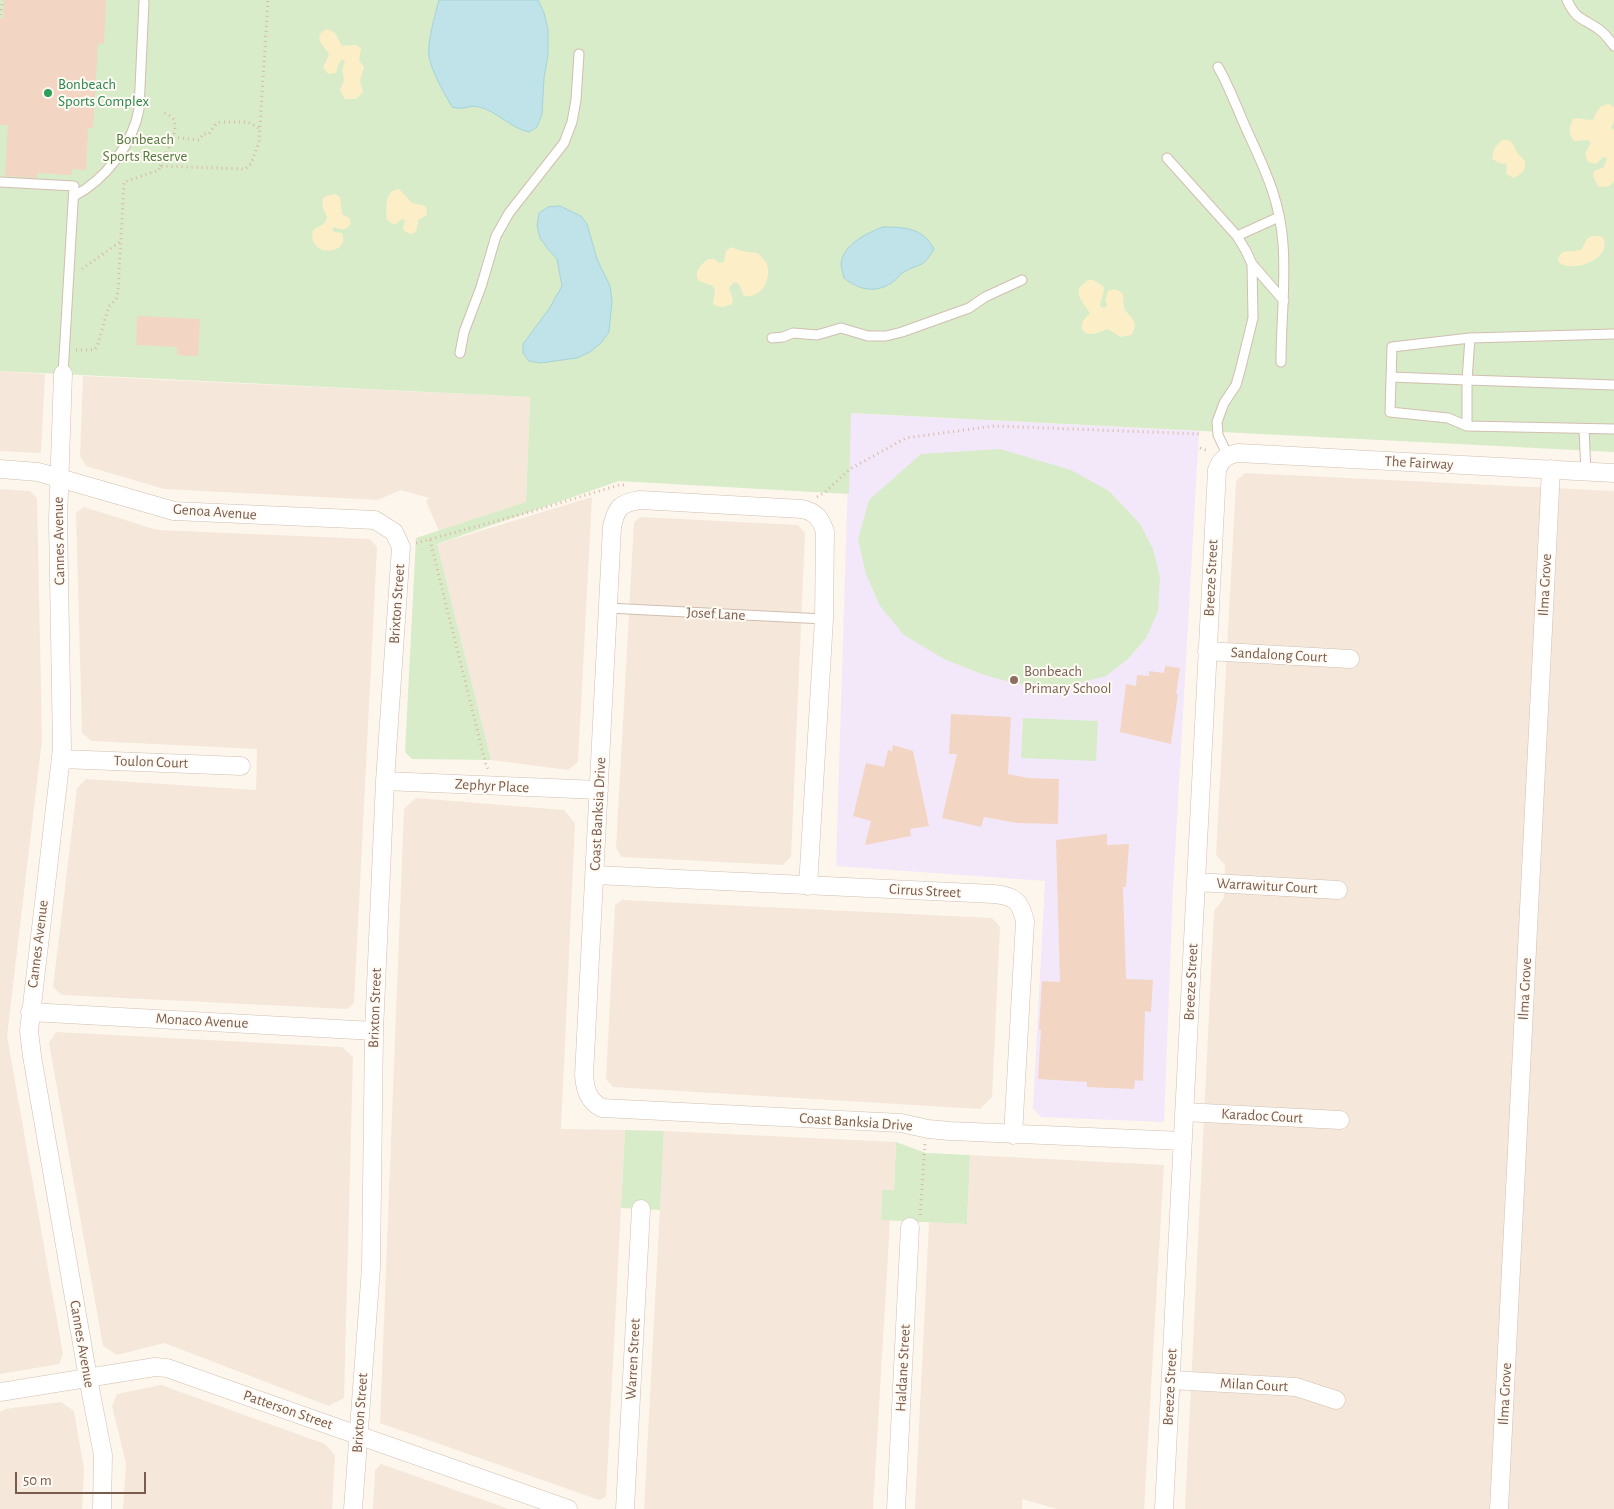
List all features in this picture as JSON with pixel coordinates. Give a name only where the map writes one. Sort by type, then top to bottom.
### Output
[{"type":"street","name":"Cannes Avenue","points":[[63,374],[58,477],[61,759],[29,1031],[103,1462],[102,1509]]},
{"type":"street","name":"The Fairway","points":[[1226,457],[1238,453],[1614,473]]},
{"type":"street","name":"Breeze Street","points":[[1164,1509],[1216,470],[1226,457]]},
{"type":"street","name":"Genoa Avenue","points":[[0,469],[38,472],[174,511],[375,520]]},
{"type":"street","name":"Ilma Grove","points":[[1499,1509],[1551,469]]},
{"type":"street","name":"Coast Banksia Drive","points":[[808,886],[824,619],[825,532],[821,521],[816,515],[802,509],[640,500],[625,504],[618,508],[612,527],[584,1075],[585,1088],[588,1095],[602,1108],[901,1123],[928,1129],[1013,1135],[1183,1141]]},
{"type":"street","name":"Brixton Street","points":[[353,1509],[370,1268],[374,1031],[385,781],[401,547],[394,532],[375,520]]},
{"type":"street","name":"Sandalong Court","points":[[1207,651],[1350,659]]},
{"type":"street","name":"Toulon Court","points":[[61,759],[241,766]]},
{"type":"street","name":"Zephyr Place","points":[[385,781],[599,790]]},
{"type":"street","name":"Cirrus Street","points":[[595,875],[994,894],[1006,895],[1016,900],[1022,908],[1025,921],[1013,1135]]},
{"type":"street","name":"Warrawitur Court","points":[[1196,882],[1338,890]]},
{"type":"street","name":"Monaco Avenue","points":[[30,1012],[374,1031]]},
{"type":"street","name":"Karadoc Court","points":[[1184,1112],[1340,1120]]},
{"type":"street","name":"Warren Street","points":[[625,1509],[641,1209]]},
{"type":"street","name":"Haldane Street","points":[[896,1509],[910,1228]]},
{"type":"street","name":"Patterson Street","points":[[0,1392],[155,1367],[167,1368],[568,1509]]},
{"type":"street","name":"Milan Court","points":[[1171,1380],[1296,1387],[1336,1400]]},
{"type":"lane","points":[[1567,0],[1577,16],[1606,35],[1614,46]]},
{"type":"lane","points":[[74,196],[86,190],[106,170],[126,142],[136,122],[139,109],[144,2]]},
{"type":"lane","points":[[460,353],[464,332],[481,287],[496,236],[508,213],[564,143],[572,122],[576,100],[579,54]]},
{"type":"lane","points":[[1218,67],[1229,86],[1269,178],[1280,217],[1284,250],[1281,362]]},
{"type":"lane","points":[[1168,158],[1237,236],[1252,264],[1284,301]]},
{"type":"lane","points":[[0,182],[74,186],[63,374]]},
{"type":"lane","points":[[1237,236],[1280,217]]},
{"type":"lane","points":[[1226,457],[1218,434],[1217,422],[1238,378],[1253,318],[1252,264]]},
{"type":"lane","points":[[772,338],[784,337],[793,333],[817,335],[841,328],[868,336],[886,336],[970,308],[985,298],[1022,280]]},
{"type":"lane","points":[[1614,334],[1470,338],[1392,347],[1390,412],[1448,418],[1467,426],[1614,429]]},
{"type":"lane","points":[[1467,426],[1470,338]]},
{"type":"lane","points":[[1391,377],[1614,386]]},
{"type":"lane","points":[[1584,429],[1586,472]]},
{"type":"lane","name":"Josef Lane","points":[[608,608],[824,619]]},
{"type":"path","points":[[0,15],[3,0]]},
{"type":"path","points":[[160,166],[245,169],[252,162],[259,142],[268,0]]},
{"type":"path","points":[[76,350],[94,350],[98,347],[108,309],[118,292],[124,182],[159,170],[173,138],[174,119],[164,113]]},
{"type":"path","points":[[173,138],[199,140],[204,134],[209,134],[216,124],[220,122],[248,122],[260,128]]},
{"type":"path","points":[[69,271],[80,270],[120,241]]},
{"type":"path","points":[[809,496],[819,497],[850,469],[906,438],[994,426],[1201,434]]},
{"type":"path","points":[[401,547],[530,512],[618,485],[628,485]]},
{"type":"path","points":[[430,540],[486,765],[498,786]]},
{"type":"path","points":[[910,1228],[920,1216],[924,1150],[928,1129]]},
{"type":"shaded area","points":[[0,371],[45,374],[41,453],[0,451]]},
{"type":"shaded area","points":[[83,376],[530,397],[526,502],[439,531],[426,501],[429,498],[401,490],[378,500],[164,489],[86,466],[80,456]]},
{"type":"shaded area","name":"Bonbeach Primary School","points":[[850,413],[1199,431],[1173,890],[1164,1122],[1041,1117],[1033,1108],[1045,881],[836,866]]},
{"type":"shaded area","points":[[1245,473],[1614,491],[1614,1509],[1185,1509],[1214,911],[1224,898],[1225,865],[1216,855],[1236,481]]},
{"type":"shaded area","points":[[0,489],[30,491],[37,498],[42,740],[7,1036],[63,1354],[59,1364],[0,1374]]},
{"type":"shaded area","points":[[592,497],[578,762],[568,770],[491,760],[437,544]]},
{"type":"shaded area","points":[[84,507],[157,530],[370,539],[377,547],[354,1003],[347,1009],[62,995],[53,987],[77,788],[86,779],[256,790],[257,749],[92,741],[82,733],[76,513]]},
{"type":"shaded area","points":[[641,517],[798,525],[805,533],[791,857],[782,865],[622,857],[616,848],[634,522]]},
{"type":"shaded area","points":[[416,798],[564,810],[575,823],[561,1129],[625,1130],[606,1497],[599,1500],[380,1423],[404,809]]},
{"type":"shaded area","points":[[622,900],[992,918],[1000,927],[992,1097],[980,1109],[613,1087],[606,1079],[615,905]]},
{"type":"shaded area","points":[[56,1032],[342,1047],[353,1057],[344,1398],[329,1406],[164,1343],[117,1355],[103,1346],[49,1043]]},
{"type":"shaded area","points":[[664,1131],[896,1142],[894,1191],[882,1190],[881,1219],[890,1220],[873,1509],[644,1509]]},
{"type":"shaded area","points":[[970,1155],[1164,1165],[1144,1509],[1057,1509],[1022,1499],[1022,1509],[915,1509],[929,1222],[967,1224]]},
{"type":"shaded area","points":[[161,1385],[325,1444],[335,1455],[332,1509],[123,1509],[126,1463],[112,1406],[117,1394]]},
{"type":"shaded area","points":[[61,1402],[74,1411],[84,1469],[82,1509],[0,1509],[0,1412],[5,1409]]},
{"type":"shaded area","points":[[381,1464],[509,1509],[373,1509],[375,1470]]},
{"type":"green space","name":"Bonbeach Sports Reserve","points":[[0,0],[1614,0],[1614,452],[851,413],[849,494],[619,481],[437,544],[491,760],[412,759],[405,752],[416,538],[526,502],[530,397],[0,371]]},
{"type":"green space","points":[[1000,449],[1071,470],[1109,491],[1140,524],[1153,549],[1160,577],[1158,611],[1146,638],[1128,659],[1106,676],[1068,686],[1046,686],[1018,684],[984,675],[944,659],[904,635],[880,606],[866,574],[858,539],[869,500],[921,454]]},
{"type":"green space","points":[[1023,718],[1098,721],[1096,761],[1021,758]]},
{"type":"green space","points":[[625,1130],[664,1131],[660,1210],[621,1208]]},
{"type":"green space","points":[[896,1142],[926,1153],[970,1155],[967,1224],[881,1220],[882,1190],[894,1190]]},
{"type":"sand","points":[[327,29],[335,33],[342,46],[356,45],[361,48],[359,60],[364,67],[360,81],[363,92],[356,99],[345,99],[340,90],[344,80],[342,70],[345,62],[342,59],[336,73],[328,74],[323,67],[329,53],[323,47],[319,37]]},
{"type":"sand","points":[[1609,104],[1614,107],[1614,121],[1611,128],[1614,130],[1614,181],[1609,186],[1602,187],[1598,186],[1593,176],[1594,171],[1604,167],[1607,158],[1603,157],[1596,164],[1588,162],[1585,154],[1591,142],[1587,140],[1574,141],[1570,130],[1573,119],[1594,119],[1599,109]]},
{"type":"sand","points":[[1502,140],[1508,140],[1512,143],[1525,162],[1525,168],[1514,178],[1506,174],[1506,163],[1502,164],[1492,159],[1494,149]]},
{"type":"sand","points":[[399,189],[412,203],[426,207],[427,215],[418,220],[417,229],[414,233],[410,234],[403,230],[405,220],[402,219],[394,225],[387,220],[386,206],[388,197],[394,190]]},
{"type":"sand","points":[[335,194],[340,197],[342,214],[349,218],[351,222],[344,229],[335,227],[332,229],[334,232],[342,233],[343,241],[335,250],[328,251],[316,246],[313,239],[313,230],[322,225],[327,217],[322,205],[324,197]]},
{"type":"sand","points":[[1592,236],[1603,238],[1605,246],[1596,258],[1589,263],[1571,266],[1564,265],[1558,261],[1559,256],[1563,252],[1581,250],[1587,239]]},
{"type":"sand","points":[[731,247],[741,251],[758,253],[766,262],[768,268],[767,280],[761,291],[750,296],[744,296],[739,284],[734,282],[729,288],[733,300],[732,304],[718,306],[713,304],[715,291],[713,286],[699,280],[697,274],[702,264],[708,259],[714,259],[719,263],[724,262],[726,251]]},
{"type":"sand","points":[[1088,280],[1093,280],[1103,286],[1104,290],[1100,305],[1102,308],[1106,307],[1105,301],[1108,291],[1116,290],[1123,294],[1124,309],[1135,324],[1131,335],[1120,337],[1108,329],[1093,334],[1084,332],[1082,323],[1090,314],[1079,296],[1079,288]]},
{"type":"water","points":[[439,0],[538,0],[548,29],[548,55],[544,78],[542,114],[537,127],[529,132],[516,127],[486,109],[475,106],[452,107],[435,76],[429,57],[430,36]]},
{"type":"water","points":[[560,206],[581,216],[587,224],[597,259],[610,286],[612,301],[609,332],[601,343],[590,352],[577,358],[540,363],[529,361],[523,353],[523,344],[549,309],[562,286],[557,259],[540,238],[537,226],[539,213],[548,207]]},
{"type":"water","points":[[883,227],[899,227],[913,230],[930,242],[934,249],[924,262],[903,273],[886,286],[874,289],[861,288],[844,278],[841,266],[842,259],[845,252],[856,241]]},
{"type":"building","name":"Bonbeach Sports Complex","points":[[4,0],[106,0],[104,44],[98,43],[93,128],[88,128],[86,170],[72,169],[72,175],[37,173],[37,178],[5,176],[8,125],[0,125],[0,18],[3,18]]},
{"type":"building","points":[[137,316],[200,319],[198,356],[177,355],[177,347],[136,345]]},
{"type":"building","points":[[1165,666],[1180,668],[1171,744],[1120,732],[1126,684],[1136,686],[1137,675],[1149,676],[1149,671],[1164,673]]},
{"type":"building","points":[[951,714],[1011,717],[1008,774],[1028,778],[1059,779],[1058,824],[1017,823],[984,817],[981,827],[942,818],[957,754],[949,754]]},
{"type":"building","points":[[893,745],[913,751],[929,826],[910,829],[911,836],[865,845],[871,821],[853,816],[866,763],[884,767],[888,750],[892,751]]},
{"type":"building","points":[[1107,834],[1107,845],[1129,844],[1126,887],[1123,887],[1126,979],[1153,980],[1151,1012],[1145,1011],[1143,1081],[1135,1080],[1134,1089],[1087,1087],[1087,1082],[1038,1079],[1042,981],[1060,982],[1056,840]]},
{"type":"place","name":"Bonbeach Sports Complex","points":[[48,93]]},
{"type":"place","name":"Bonbeach Primary School","points":[[1014,680]]}]
